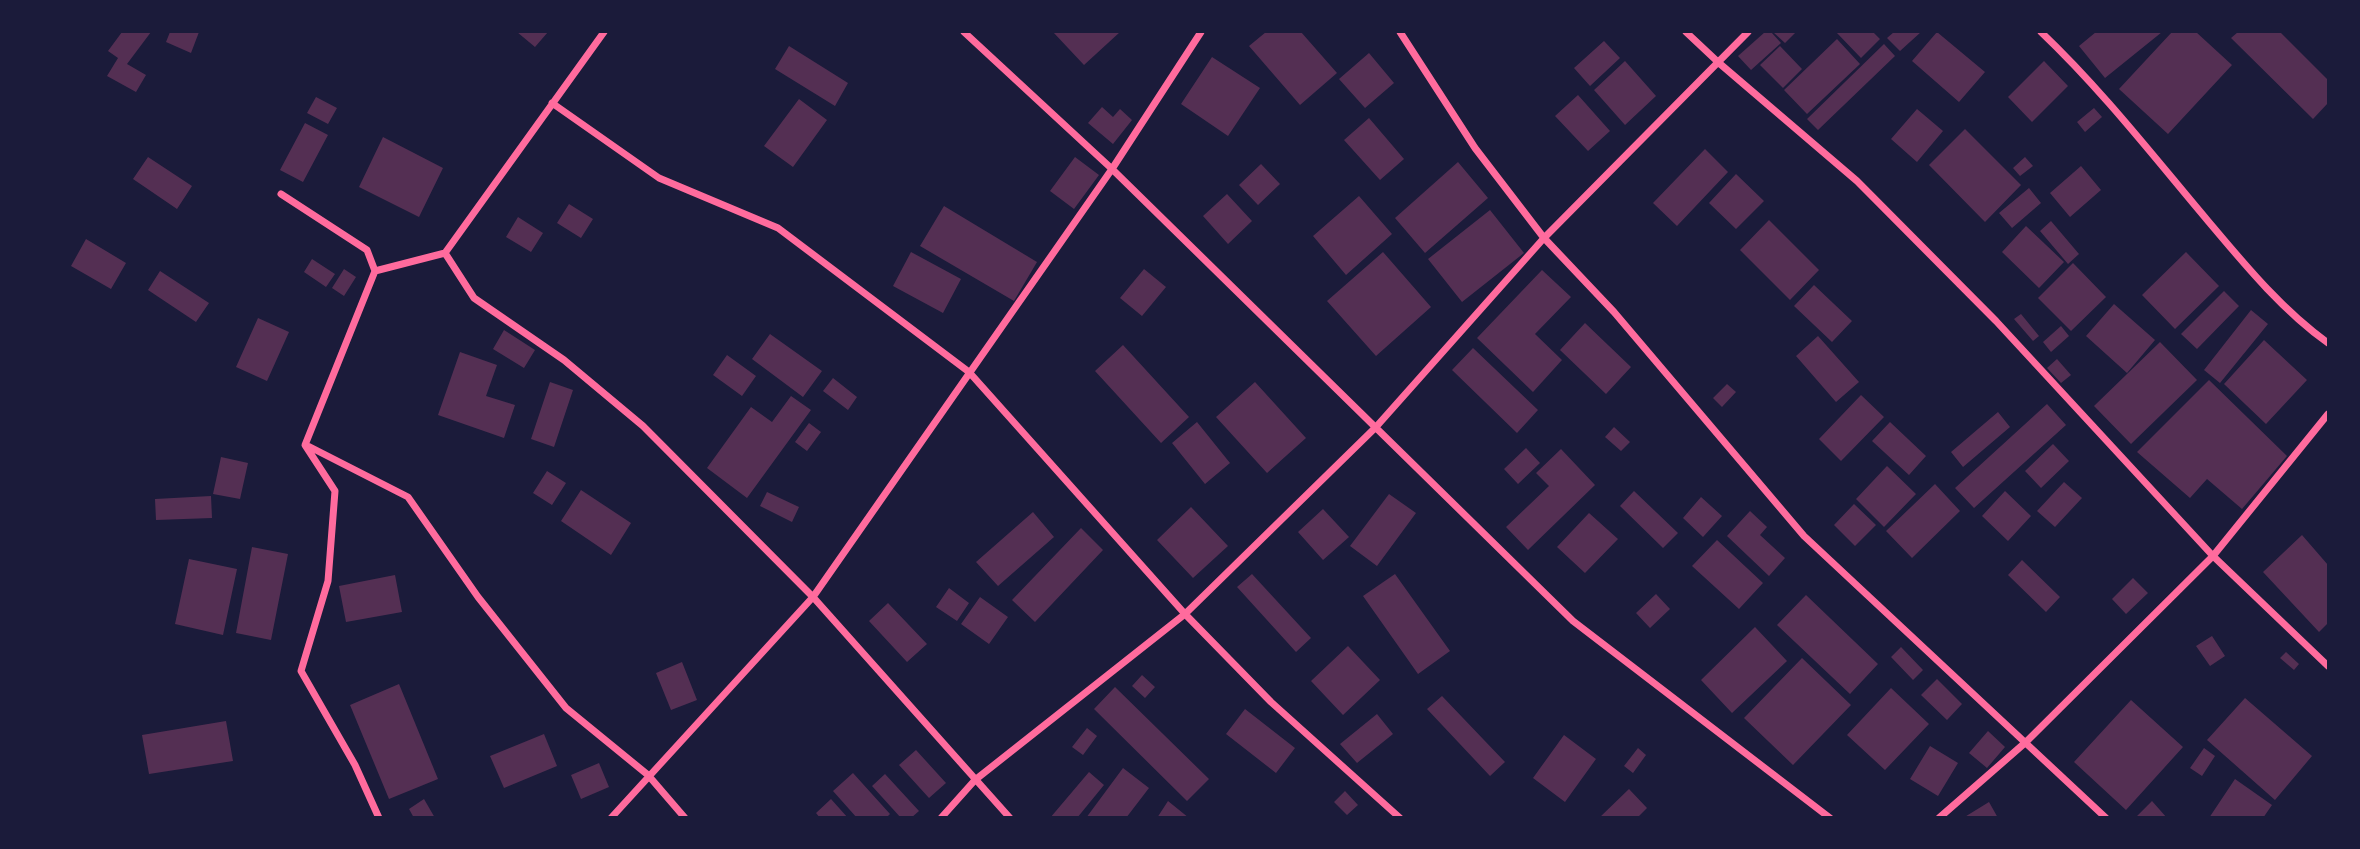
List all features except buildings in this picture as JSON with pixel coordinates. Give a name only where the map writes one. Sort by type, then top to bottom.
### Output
[{"type":"street","points":[[375,271],[445,253],[604,32]]},
{"type":"street","points":[[964,32],[1112,169],[1573,621],[1830,817]]},
{"type":"street","points":[[611,817],[813,597],[1112,169],[1201,32]]},
{"type":"street","points":[[1400,32],[1475,148],[1544,238],[1614,312],[1804,536],[2106,817]]},
{"type":"street","points":[[1686,32],[1718,63],[1857,181],[1996,321],[2213,556],[2329,666]]},
{"type":"street","points":[[941,817],[975,780],[1185,614],[1376,427],[1544,238],[1748,32]]},
{"type":"street","points":[[2041,32],[2078,67],[2241,260],[2302,324],[2329,343]]},
{"type":"street","points":[[552,103],[659,178],[778,228],[969,372],[1185,614],[1271,702],[1400,817]]},
{"type":"street","points":[[281,194],[367,250],[375,271],[306,444]]},
{"type":"street","points":[[445,253],[474,298],[564,360],[643,426],[813,597],[1010,817]]},
{"type":"street","points":[[1939,817],[2026,742],[2213,556],[2329,414]]},
{"type":"street","points":[[306,444],[408,497],[478,597],[566,708],[648,775],[685,817]]},
{"type":"street","points":[[306,444],[335,491],[328,581],[301,671],[355,765],[379,817]]}]
